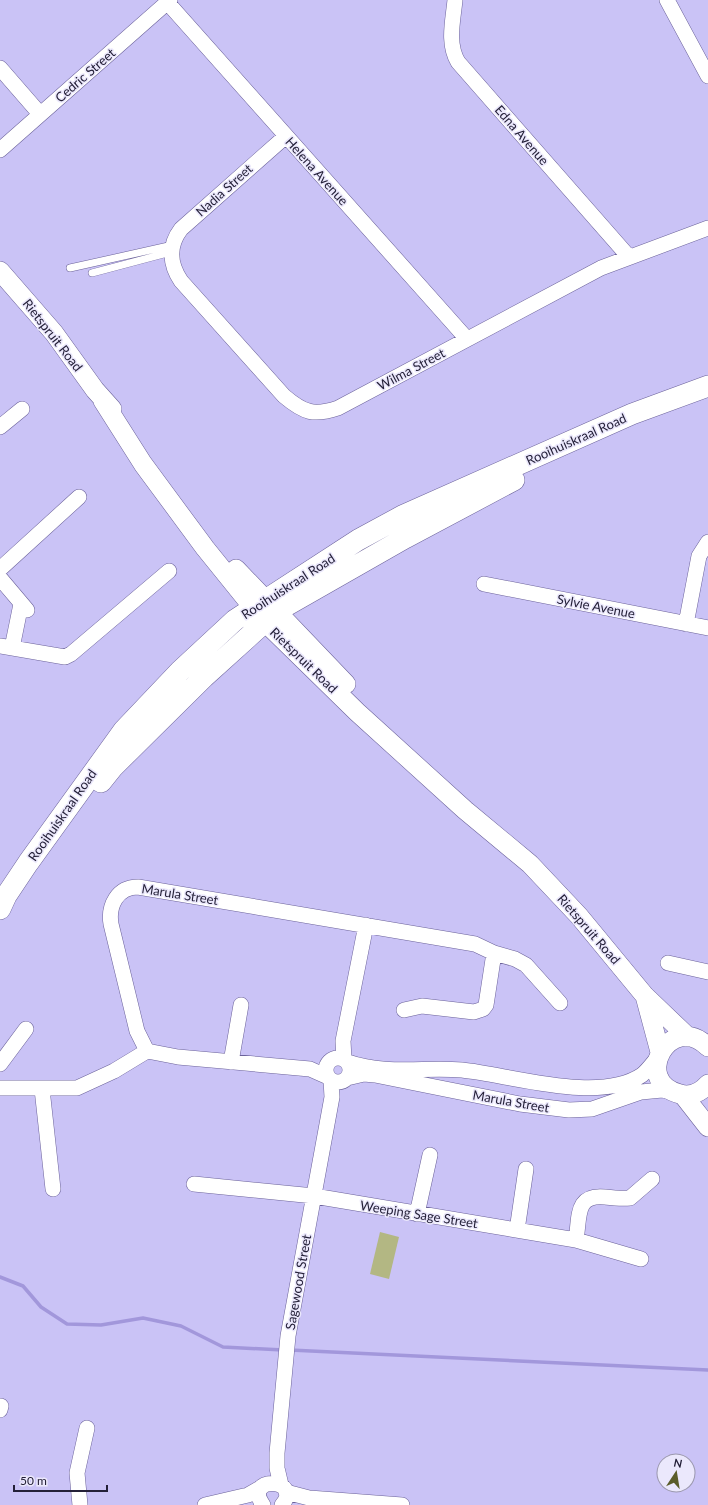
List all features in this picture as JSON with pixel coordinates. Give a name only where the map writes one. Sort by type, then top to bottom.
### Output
[{"type":"main road","name":"Rooihuiskraal Road","points":[[0,910],[36,868],[113,767],[204,676],[265,610],[405,538],[492,491],[650,414],[681,396],[708,386]]},
{"type":"street","name":"Edna Avenue","points":[[455,0],[451,37],[454,55],[458,62],[629,257]]},
{"type":"street","points":[[667,0],[708,76]]},
{"type":"street","name":"Cedric Street","points":[[0,150],[169,1]]},
{"type":"street","name":"Helena Avenue","points":[[169,1],[286,136],[467,339]]},
{"type":"street","points":[[0,68],[40,114]]},
{"type":"street","name":"Nadia Street","points":[[172,248],[180,229],[286,136]]},
{"type":"street","name":"Wilma Street","points":[[172,248],[174,269],[181,281],[284,396],[299,408],[312,413],[338,408],[591,273],[629,257],[708,228]]},
{"type":"street","name":"Rietspruit Road","points":[[0,271],[54,333],[103,401],[143,464],[205,548],[265,610],[363,717],[465,810],[530,864],[580,916],[645,996],[701,1041]]},
{"type":"street","points":[[0,427],[22,409]]},
{"type":"street","points":[[0,569],[79,497]]},
{"type":"street","points":[[686,624],[699,556],[708,542]]},
{"type":"street","points":[[0,578],[24,607],[6,647],[65,657],[169,571]]},
{"type":"street","name":"Sylvie Avenue","points":[[484,584],[708,628]]},
{"type":"street","name":"Marula Street","points":[[560,1003],[526,965],[515,959],[494,953],[475,944],[366,924],[138,887],[124,890],[117,896],[111,908],[111,924],[137,1031],[147,1051],[163,1056],[310,1069],[463,1070],[550,1084],[586,1088],[617,1085],[642,1075],[659,1054]]},
{"type":"street","name":"Sagewood Street","points":[[270,1495],[277,1468],[288,1336],[337,1070],[366,924]]},
{"type":"street","points":[[404,1010],[422,1006],[474,1012],[483,1009],[486,1005],[494,953]]},
{"type":"street","points":[[668,963],[708,972]]},
{"type":"street","name":"Rietspruit Road","points":[[645,996],[659,1054],[658,1074],[664,1085],[678,1093]]},
{"type":"street","points":[[231,1062],[241,1005]]},
{"type":"street","points":[[0,1064],[26,1029]]},
{"type":"street","points":[[659,1054],[673,1040],[701,1041]]},
{"type":"street","points":[[0,1088],[68,1089],[81,1087],[114,1071],[147,1051]]},
{"type":"street","name":"Marula Street","points":[[337,1070],[375,1075],[547,1108],[580,1110],[592,1109],[641,1092],[662,1090],[678,1093]]},
{"type":"street","points":[[547,1108],[550,1084]]},
{"type":"street","points":[[678,1093],[694,1094],[708,1084]]},
{"type":"street","points":[[42,1089],[53,1189]]},
{"type":"street","points":[[678,1093],[708,1127]]},
{"type":"street","points":[[417,1214],[430,1155]]},
{"type":"street","points":[[517,1230],[526,1169]]},
{"type":"street","points":[[576,1240],[581,1207],[586,1199],[594,1196],[630,1198],[652,1179]]},
{"type":"street","name":"Weeping Sage Street","points":[[194,1184],[314,1196],[576,1240],[641,1258]]},
{"type":"street","points":[[80,1505],[77,1473],[87,1428]]},
{"type":"street","points":[[205,1505],[270,1495],[402,1505]]},
{"type":"lane","points":[[70,268],[172,248]]},
{"type":"lane","points":[[92,273],[172,248]]},
{"type":"green space","points":[[380,1232],[399,1237],[389,1279],[370,1274]]},
{"type":"waterway","points":[[0,1277],[23,1286],[41,1307],[67,1324],[101,1325],[143,1318],[181,1326],[223,1347],[283,1350]]},
{"type":"waterway","points":[[290,1350],[708,1370]]}]
